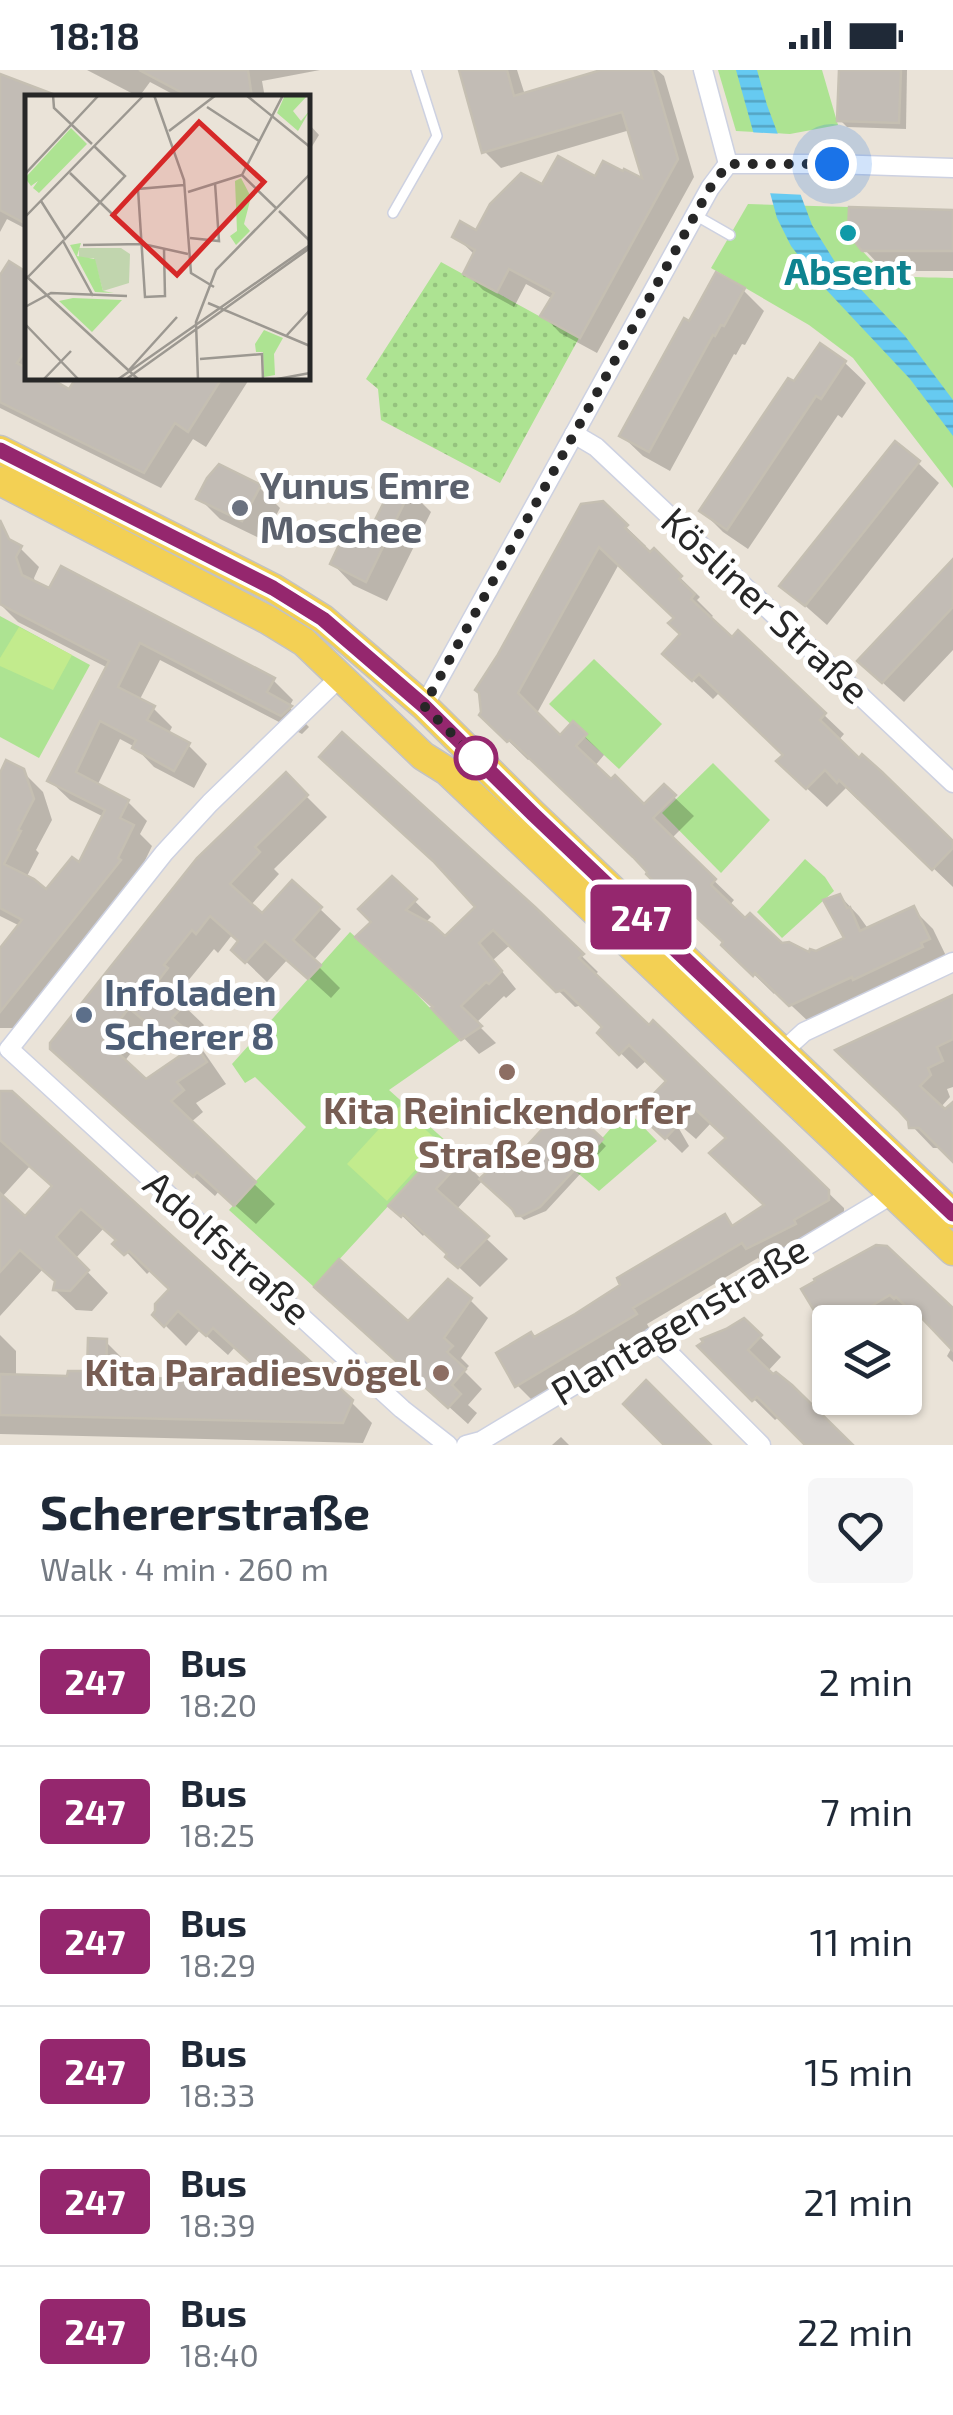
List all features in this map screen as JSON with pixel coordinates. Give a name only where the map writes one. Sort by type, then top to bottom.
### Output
[{"type":"main road","points":[[0,450],[273,588],[323,619],[424,706],[782,1052],[902,1184],[953,1251]]},
{"type":"main road","points":[[0,481],[304,642],[423,756],[447,771],[902,1184],[953,1214]]},
{"type":"main road","points":[[258,615],[273,588]]},
{"type":"main road","points":[[340,677],[363,653]]},
{"type":"main road","points":[[399,733],[424,706]]},
{"type":"main road","points":[[447,771],[468,750]]},
{"type":"street","points":[[703,70],[728,164]]},
{"type":"street","points":[[728,164],[953,168]]},
{"type":"street","points":[[424,706],[695,214],[728,164]]},
{"type":"street","name":"Kösliner Straße","points":[[574,434],[596,447],[953,783]]},
{"type":"street","points":[[4,1049],[164,852],[340,677]]},
{"type":"street","points":[[782,1052],[804,1032],[953,962]]},
{"type":"street","name":"Adolfstraße","points":[[4,1049],[402,1408],[448,1445]]},
{"type":"street","name":"Plantagenstraße","points":[[466,1445],[481,1441],[902,1184]]},
{"type":"street","points":[[653,1337],[761,1445]]},
{"type":"lane","points":[[393,213],[438,136],[416,70]]},
{"type":"lane","points":[[695,214],[730,235]]},
{"type":"green space","points":[[718,70],[822,70],[838,125],[790,134],[736,131]]},
{"type":"green space","points":[[748,204],[849,207],[848,233],[882,269],[903,276],[953,278],[953,488],[853,358],[809,325],[711,268]]},
{"type":"green space","points":[[441,262],[579,338],[500,483],[381,420],[378,389],[366,379]]},
{"type":"green space","points":[[0,616],[90,665],[39,758],[0,737]]},
{"type":"green space","points":[[19,627],[72,655],[53,690],[0,666],[0,658]]},
{"type":"green space","points":[[594,659],[662,724],[619,769],[549,704]]},
{"type":"green space","points":[[713,763],[770,820],[721,873],[662,813]]},
{"type":"green space","points":[[805,859],[834,891],[782,938],[757,912]]},
{"type":"green space","points":[[350,932],[461,1040],[389,1090],[447,1142],[314,1287],[229,1210],[306,1127],[255,1077],[245,1083],[232,1064]]},
{"type":"green space","points":[[400,1106],[440,1143],[387,1201],[347,1164]]},
{"type":"green space","points":[[627,1110],[657,1141],[599,1191],[574,1170]]},
{"type":"water","points":[[736,70],[757,70],[812,225],[835,262],[905,336],[953,400],[953,436],[910,379],[819,282],[791,246],[777,218]]},
{"type":"pier","points":[[747,132],[784,134],[807,195],[765,193]]},
{"type":"building","points":[[139,70],[248,70],[252,95],[186,95]]},
{"type":"building","points":[[459,70],[507,70],[514,96],[601,70],[652,70],[678,159],[580,338],[540,316],[554,293],[509,269],[497,292],[463,274],[475,250],[452,237],[460,221],[476,230],[490,204],[521,173],[542,184],[558,156],[595,176],[603,161],[642,178],[622,112],[482,153]]},
{"type":"building","points":[[839,70],[901,70],[899,123],[837,121]]},
{"type":"building","points":[[0,74],[55,95],[25,95],[25,223],[0,210]]},
{"type":"building","points":[[849,207],[953,210],[953,251],[862,251],[848,233]]},
{"type":"building","points":[[9,261],[25,271],[25,351],[17,363],[25,367],[25,380],[53,380],[69,389],[75,380],[221,380],[188,432],[175,423],[144,473],[0,402],[0,275]]},
{"type":"building","points":[[716,272],[745,288],[724,326],[713,335],[649,452],[619,436],[684,318],[689,321]]},
{"type":"building","points":[[820,343],[846,361],[821,399],[816,396],[727,530],[699,511],[788,378],[794,381]]},
{"type":"building","points":[[895,441],[920,461],[805,606],[779,586]]},
{"type":"building","points":[[219,464],[261,485],[242,521],[196,499]]},
{"type":"building","points":[[395,480],[411,489],[366,582],[330,564],[346,530],[366,538]]},
{"type":"building","points":[[603,501],[650,552],[654,548],[682,576],[679,579],[695,594],[691,599],[732,637],[738,630],[826,713],[820,720],[859,758],[862,754],[882,772],[953,841],[953,848],[932,870],[825,770],[806,789],[776,761],[783,755],[699,674],[692,681],[662,654],[680,634],[668,623],[674,618],[599,547],[518,693],[560,735],[573,721],[587,734],[576,746],[611,779],[615,775],[644,804],[664,784],[676,795],[653,818],[716,879],[711,885],[745,918],[750,913],[782,943],[789,942],[809,952],[844,938],[823,900],[840,894],[860,931],[914,906],[930,939],[921,943],[923,947],[789,1006],[479,715],[479,693],[475,690],[581,504]]},
{"type":"building","points":[[0,520],[9,539],[22,546],[16,557],[22,575],[49,588],[61,566],[275,678],[267,692],[292,706],[281,716],[140,643],[118,687],[155,706],[147,720],[190,743],[174,771],[132,748],[136,740],[100,721],[76,772],[129,800],[120,818],[134,825],[118,858],[121,860],[0,1012],[0,948],[22,920],[0,908],[0,773],[6,760],[24,769],[34,799],[4,864],[46,889],[72,857],[79,862],[105,810],[47,781],[109,661],[0,604]]},
{"type":"building","points":[[953,559],[953,607],[882,683],[857,661]]},
{"type":"building","points":[[342,732],[535,907],[584,954],[579,958],[649,1025],[653,1020],[829,1190],[829,1200],[794,1220],[796,1224],[746,1249],[742,1243],[633,1308],[637,1314],[515,1387],[496,1353],[531,1332],[534,1337],[575,1314],[620,1285],[617,1278],[725,1214],[732,1226],[764,1205],[709,1153],[726,1138],[694,1108],[678,1125],[664,1112],[674,1129],[665,1139],[636,1112],[666,1081],[629,1045],[619,1055],[597,1033],[602,1027],[564,990],[556,992],[493,930],[479,943],[502,971],[461,1006],[482,1026],[461,1040],[433,1007],[355,937],[371,922],[358,909],[392,876],[417,899],[406,910],[445,936],[475,907],[433,861],[319,757]]},
{"type":"building","points":[[286,772],[308,795],[255,847],[260,852],[230,884],[262,913],[292,880],[322,907],[293,940],[321,965],[308,979],[265,941],[245,963],[231,950],[238,941],[210,916],[196,934],[192,930],[164,965],[168,968],[158,981],[184,1002],[172,1018],[184,1028],[207,1062],[177,1082],[184,1090],[171,1101],[256,1182],[234,1206],[197,1172],[193,1177],[50,1049],[50,1043],[197,858]],"holes":[[[129,1008],[181,1055],[146,1079],[104,1040]]]},
{"type":"building","points":[[953,995],[953,1039],[937,1047],[943,1061],[928,1068],[931,1075],[920,1086],[945,1109],[953,1102],[953,1162],[919,1128],[909,1128],[898,1110],[835,1050]]},
{"type":"building","points":[[0,1091],[12,1091],[353,1400],[343,1423],[0,1415],[0,1374],[67,1376],[68,1371],[87,1371],[88,1338],[107,1339],[106,1377],[271,1381],[213,1328],[206,1336],[178,1311],[164,1327],[152,1315],[155,1304],[169,1289],[129,1251],[124,1255],[112,1244],[116,1240],[81,1209],[56,1237],[89,1270],[70,1291],[53,1290],[55,1281],[20,1250],[0,1272],[0,1193],[25,1216],[52,1186],[0,1140]]},
{"type":"building","points":[[565,1104],[603,1139],[540,1207],[516,1216],[479,1179],[495,1165],[503,1172]]},
{"type":"building","points":[[447,1142],[464,1158],[436,1189],[489,1236],[458,1268],[403,1214],[401,1217],[388,1206]]},
{"type":"building","points":[[876,1245],[887,1246],[953,1308],[953,1351],[922,1318],[922,1305],[905,1305],[890,1295],[873,1305],[812,1307],[801,1289]]},
{"type":"building","points":[[339,1259],[408,1321],[448,1279],[472,1298],[444,1338],[453,1346],[447,1352],[466,1369],[452,1385],[461,1394],[448,1408],[314,1287]]},
{"type":"building","points":[[744,1318],[762,1335],[748,1350],[812,1405],[812,1415],[822,1415],[853,1445],[805,1445],[757,1397],[752,1401],[697,1346],[703,1342],[701,1339]]},
{"type":"building","points":[[646,1380],[711,1445],[664,1445],[623,1404]]},
{"type":"bus line","name":"247","points":[[0,450],[273,588],[323,619],[424,706],[953,1214]]},
{"type":"place","name":"Absent","points":[[848,233]]},
{"type":"place","name":"Yunus Emre Moschee","points":[[240,508]]},
{"type":"place","name":"Infoladen Scherer 8","points":[[84,1015]]},
{"type":"place","name":"Kita Reinickendorfer Straße 98","points":[[507,1072]]},
{"type":"place","name":"Kita Paradiesvögel","points":[[441,1373]]},
{"type":"route","points":[[476,758],[424,706],[710,188],[728,164],[832,164]]}]
